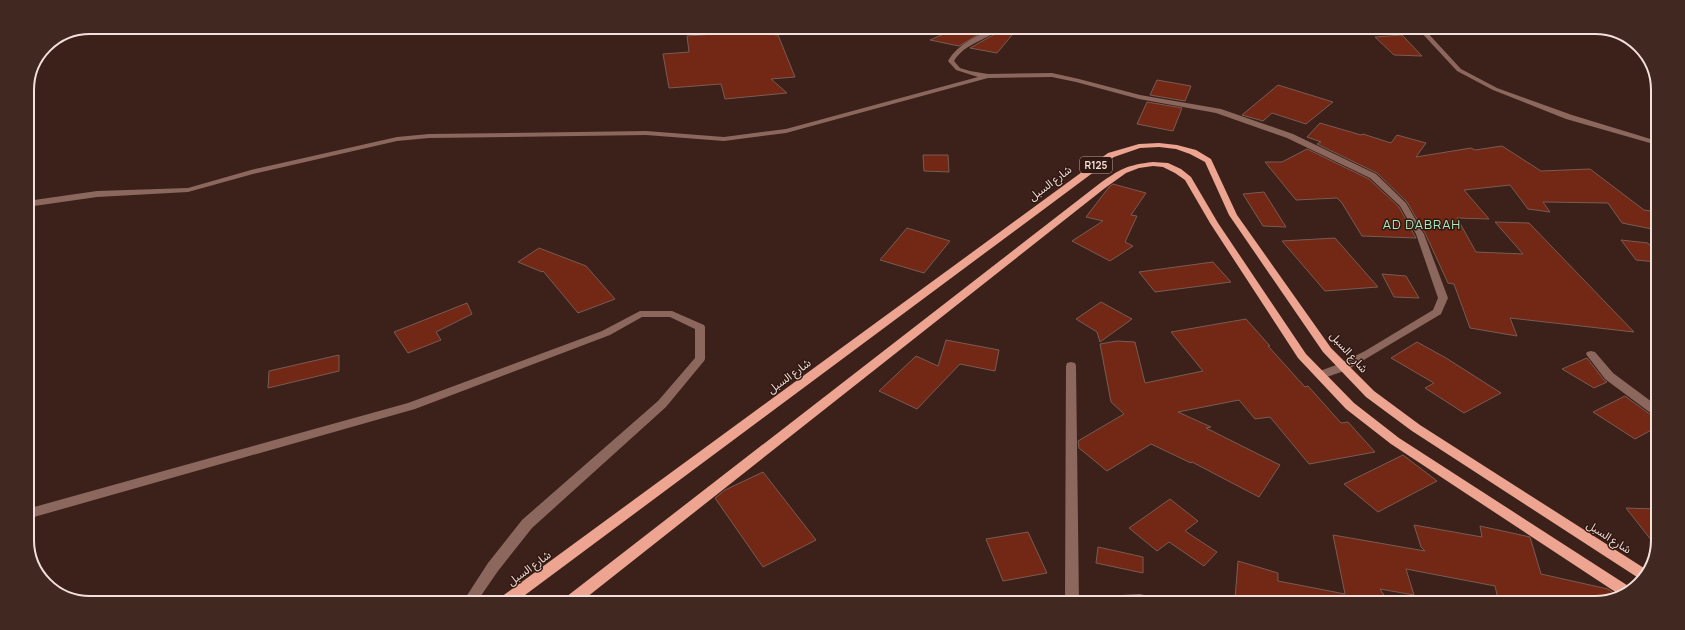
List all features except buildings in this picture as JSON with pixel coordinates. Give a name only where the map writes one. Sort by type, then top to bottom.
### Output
[{"type":"main road","name":"شارع السبل","points":[[513,596],[1086,172],[1111,155],[1139,146],[1159,145],[1177,147],[1192,152],[1208,161],[1233,214],[1327,350],[1370,394],[1416,428],[1640,572]]},
{"type":"main road","name":"R125","points":[[577,596],[1102,186],[1123,171],[1138,166],[1153,164],[1165,165],[1178,171],[1188,179],[1214,223],[1302,356],[1350,406],[1395,441],[1622,589]]},
{"type":"street","points":[[986,34],[972,40],[955,53],[951,61],[958,69],[969,73],[988,76],[1052,75],[1077,80],[1140,97],[1218,111],[1290,136],[1374,176],[1403,205],[1417,228],[1443,298],[1437,312],[1369,353],[1343,366],[1320,375]]},
{"type":"street","points":[[1426,34],[1459,70],[1495,89],[1568,117],[1651,142]]},
{"type":"street","points":[[34,203],[97,194],[188,190],[251,172],[397,139],[429,136],[646,133],[724,139],[752,136],[786,131],[988,76]]},
{"type":"street","points":[[34,512],[410,406],[606,332],[640,314],[672,314],[700,326],[700,359],[662,404],[527,524],[493,567],[474,596]]},
{"type":"street","points":[[1591,354],[1609,376],[1651,407]]},
{"type":"street","points":[[1071,366],[1072,596]]},
{"type":"district","name":"AD DABRAH","points":[[1422,224]]}]
